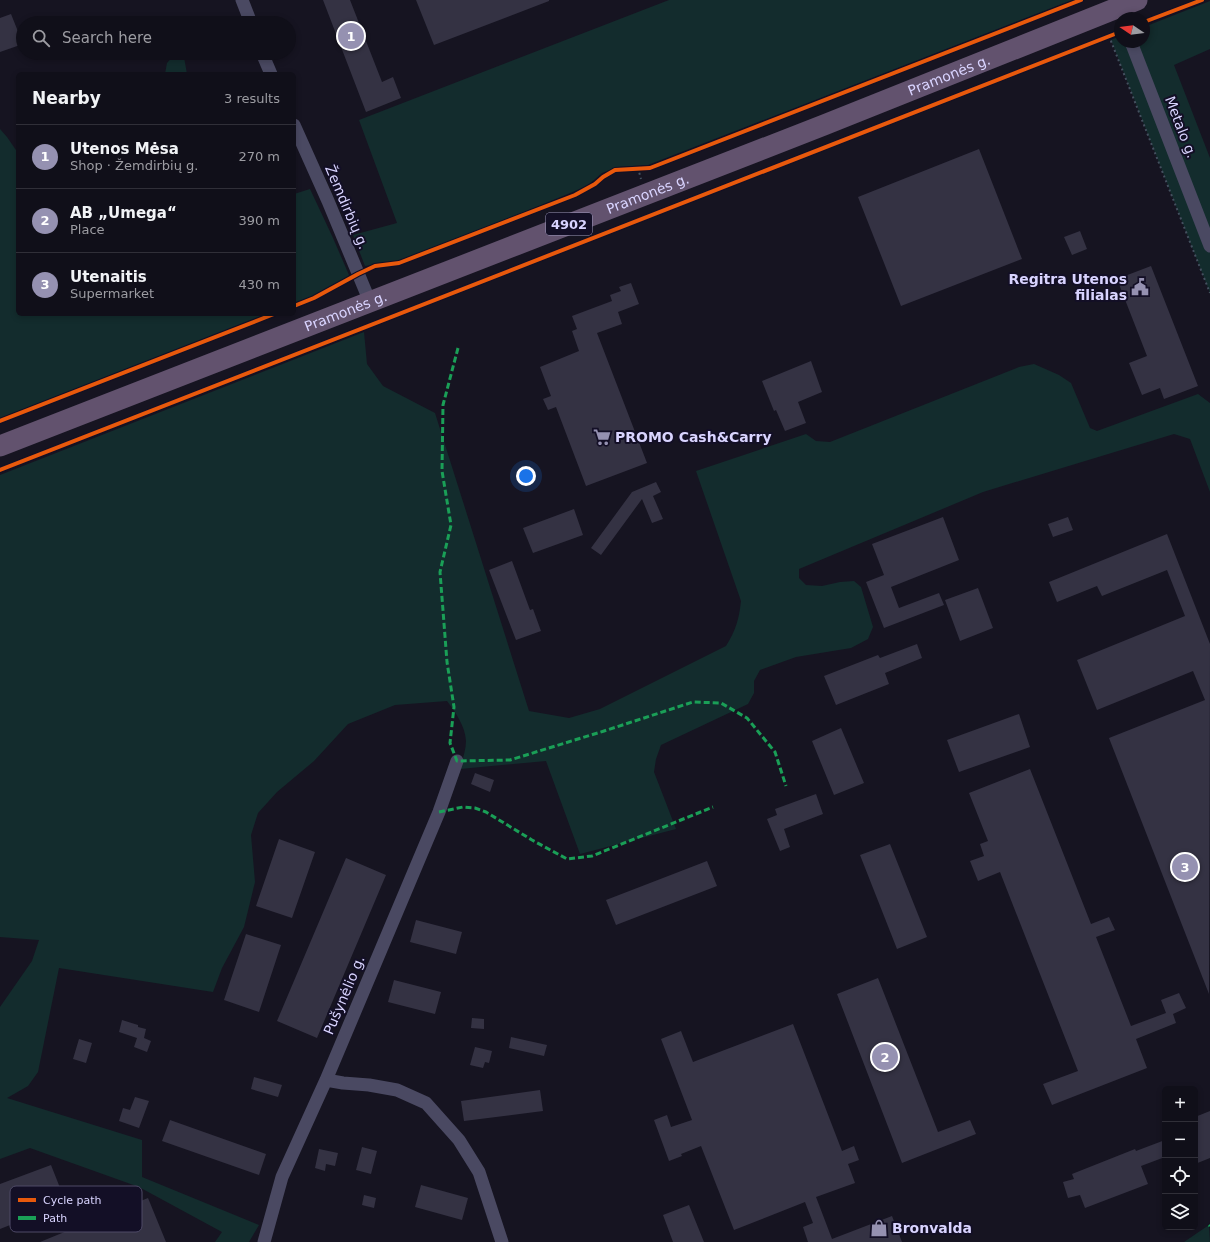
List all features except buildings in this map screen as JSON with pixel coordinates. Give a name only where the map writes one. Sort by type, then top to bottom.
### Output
[{"type":"highway","name":"Pramonės g.","points":[[1121,12],[1137,0]]},
{"type":"highway","name":"Pramonės g.","points":[[0,446],[824,125],[1114,15]]},
{"type":"street","points":[[242,0],[248,16]]},
{"type":"street","name":"Metalo g.","points":[[1133,48],[1210,246]]},
{"type":"street","points":[[265,60],[270,72]]},
{"type":"street","name":"Žemdirbių g.","points":[[296,129],[328,201],[370,302]]},
{"type":"street","name":"Pušynėlio g.","points":[[264,1242],[282,1178],[326,1080],[439,812],[456,762]]},
{"type":"street","points":[[326,1080],[397,1090],[426,1103],[459,1140],[479,1172],[502,1242]]},
{"type":"path","points":[[1109,36],[1210,293]]},
{"type":"green space","points":[[669,0],[1072,0],[648,165],[618,167],[602,173],[587,186],[481,230],[402,260],[365,266],[353,235],[397,223],[359,120]]},
{"type":"green space","points":[[1210,1],[1210,49],[1174,65],[1210,158],[1210,293],[1114,48],[1150,48],[1150,25]]},
{"type":"green space","points":[[1114,39],[1114,48],[1111,40]]},
{"type":"green space","points":[[170,60],[185,60],[187,72],[165,72],[167,63]]},
{"type":"green space","points":[[0,129],[16,150],[16,316],[262,316],[0,418]]},
{"type":"green space","points":[[310,189],[349,275],[346,280],[296,302],[296,193]]},
{"type":"green space","points":[[364,332],[367,364],[383,386],[435,413],[529,711],[569,718],[600,709],[726,646],[732,635],[741,601],[696,471],[806,434],[816,441],[830,442],[1019,367],[1034,364],[1059,375],[1071,383],[1090,428],[1097,431],[1198,394],[1210,403],[1210,492],[1190,439],[1174,434],[983,492],[799,569],[799,578],[806,585],[822,586],[854,581],[861,587],[873,627],[868,639],[851,648],[796,657],[760,670],[754,681],[754,693],[748,704],[661,745],[656,759],[654,772],[676,829],[580,854],[546,761],[460,769],[465,748],[465,735],[460,720],[447,701],[395,705],[348,724],[314,761],[277,792],[258,813],[251,835],[255,882],[244,927],[222,968],[213,992],[59,968],[38,1072],[28,1086],[7,1098],[142,1140],[142,1177],[259,1225],[249,1242],[215,1242],[222,1232],[142,1189],[142,1186],[136,1186],[30,1148],[0,1159],[0,1007],[32,961],[39,940],[0,937],[0,475]]},
{"type":"green space","points":[[1209,1225],[1210,1242],[1184,1242]]},
{"type":"marked path","points":[[458,348],[443,405],[442,471],[451,525],[440,572],[447,662],[454,707],[450,743],[457,761],[510,760],[693,702],[721,703],[747,718],[775,752],[786,786]]},
{"type":"marked path","points":[[439,812],[463,807],[475,808],[486,812],[567,859],[592,856],[713,807]]},
{"type":"cycle path","points":[[296,305],[314,298],[375,266],[399,263],[575,195],[595,184],[615,170],[650,168],[1081,0]]},
{"type":"cycle path","points":[[1150,20],[1202,0]]},
{"type":"cycle path","points":[[0,470],[1114,34]]},
{"type":"cycle path","points":[[0,421],[269,316]]},
{"type":"place","name":"Utenos Mėsa","points":[[351,36]]},
{"type":"place","name":"Regitra Utenos filialas","points":[[1140,287]]},
{"type":"place","name":"PROMO Cash&Carry","points":[[602,437]]},
{"type":"place","name":"Utenaitis","points":[[1185,867]]},
{"type":"place","name":"AB „Umega“","points":[[885,1057]]},
{"type":"place","name":"Bronvalda","points":[[879,1228]]}]
